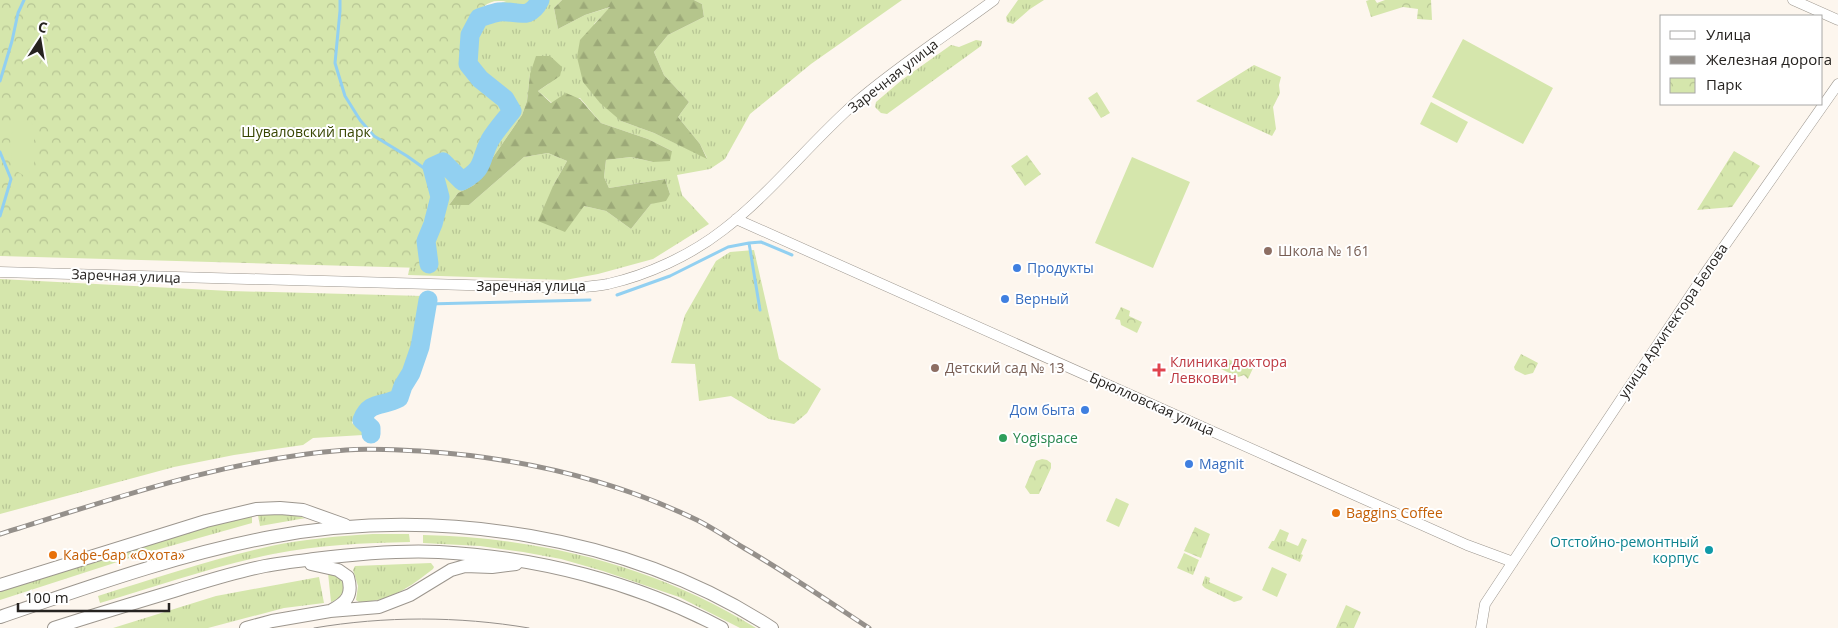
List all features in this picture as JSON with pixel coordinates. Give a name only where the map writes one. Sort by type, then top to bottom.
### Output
[{"type":"main road","points":[[0,585],[206,521],[256,510],[280,508],[303,510],[350,526]]},
{"type":"main road","points":[[0,617],[94,586],[236,545],[307,531],[350,526],[438,526],[526,535],[564,543],[643,565],[686,581],[772,628]]},
{"type":"main road","points":[[54,628],[218,578],[266,566],[350,555],[437,552],[533,562],[585,574],[645,593],[722,628]]},
{"type":"main road","points":[[295,562],[338,570],[348,578],[350,585],[348,598],[343,604],[330,611]]},
{"type":"main road","points":[[246,628],[272,621],[330,611],[379,607],[410,595],[438,576],[465,566],[492,567],[533,562]]},
{"type":"street","name":"Заречная улица","points":[[0,272],[574,288],[606,284],[632,277],[700,246],[736,219],[854,104],[994,0]]},
{"type":"street","points":[[1792,0],[1838,20]]},
{"type":"street","name":"улица Архитектора Белова","points":[[1481,628],[1485,604],[1704,275],[1838,84]]},
{"type":"street","name":"Брюлловская улица","points":[[736,219],[1459,541],[1513,562]]},
{"type":"green space","name":"Шуваловский парк","points":[[0,0],[525,0],[491,2],[484,6],[478,12],[466,35],[462,49],[477,70],[504,98],[500,114],[495,118],[481,148],[480,166],[471,170],[458,165],[451,156],[442,157],[435,163],[438,176],[437,189],[424,202],[423,268],[0,256]]},
{"type":"green space","points":[[509,0],[562,0],[554,8],[558,29],[585,15],[611,7],[594,24],[621,121],[654,133],[707,158],[700,144],[678,117],[689,102],[664,75],[654,52],[668,35],[704,17],[702,4],[694,0],[902,0],[811,64],[750,114],[725,159],[710,169],[677,175],[682,195],[709,224],[653,259],[598,274],[565,280],[408,275],[434,155],[467,120],[466,28],[481,11]],"holes":[[[530,74],[550,83],[538,91],[552,103],[580,98],[601,123],[648,139],[672,151],[653,162],[631,157],[606,160],[604,177],[609,188],[665,179],[670,194],[651,204],[631,229],[606,211],[584,206],[553,186],[567,161],[548,153],[524,157],[469,205],[449,205],[458,193],[474,185],[522,115],[527,101]]]},
{"type":"green space","points":[[562,0],[694,0],[702,4],[704,17],[668,35],[654,52],[664,75],[689,102],[678,117],[700,144],[707,159],[654,133],[621,121],[600,103],[583,82],[577,57],[580,40],[610,7],[585,15],[558,29],[554,8]]},
{"type":"green space","points":[[1018,0],[1044,0],[1013,24],[1007,22],[1006,17]]},
{"type":"green space","points":[[1375,0],[1377,3],[1385,0],[1431,0],[1432,20],[1417,19],[1418,9],[1403,7],[1371,17],[1366,1]]},
{"type":"green space","points":[[1463,39],[1553,88],[1523,144],[1432,97]]},
{"type":"green space","points":[[976,40],[982,41],[981,46],[887,114],[881,113],[875,107],[876,102],[903,79],[951,45],[959,47]]},
{"type":"green space","points":[[536,56],[550,56],[562,67],[560,76],[538,91],[551,103],[566,93],[580,99],[601,123],[648,139],[672,151],[670,161],[653,162],[631,157],[606,160],[604,177],[609,188],[665,179],[670,194],[666,201],[651,204],[631,229],[606,211],[584,206],[565,232],[538,221],[553,186],[567,161],[548,153],[524,157],[469,205],[449,205],[458,193],[474,185],[522,115],[527,101],[530,74]]},
{"type":"green space","points":[[1254,65],[1281,77],[1280,93],[1273,107],[1276,129],[1272,136],[1196,101]]},
{"type":"green space","points":[[1097,92],[1110,113],[1101,118],[1088,98]]},
{"type":"green space","points":[[1431,102],[1468,122],[1457,143],[1420,124]]},
{"type":"green space","points":[[14,122],[30,122],[34,125],[34,170],[23,175],[13,169],[10,144]]},
{"type":"green space","points":[[1734,151],[1760,166],[1732,207],[1697,210]]},
{"type":"green space","points":[[1027,155],[1041,174],[1025,186],[1011,166]]},
{"type":"green space","points":[[1132,157],[1190,182],[1153,268],[1095,243]]},
{"type":"green space","points":[[754,250],[779,359],[821,389],[807,413],[794,424],[769,419],[731,396],[699,401],[695,364],[671,363],[685,315],[716,261],[730,252]]},
{"type":"green space","points":[[0,279],[230,291],[423,296],[418,338],[409,371],[390,398],[368,406],[355,417],[352,423],[361,430],[363,435],[313,438],[303,445],[234,455],[174,467],[0,514]]},
{"type":"green space","points":[[1121,307],[1130,311],[1129,316],[1142,322],[1137,333],[1121,325],[1120,320],[1115,319]]},
{"type":"green space","points":[[1521,354],[1538,363],[1533,373],[1525,375],[1515,370],[1514,367]]},
{"type":"green space","points":[[1226,358],[1241,365],[1243,361],[1254,366],[1248,379],[1244,375],[1238,377],[1221,369]]},
{"type":"green space","points":[[1042,459],[1051,463],[1051,468],[1039,494],[1030,494],[1025,487],[1036,461]]},
{"type":"green space","points":[[1116,498],[1129,504],[1119,527],[1106,521]]},
{"type":"green space","points":[[252,515],[252,523],[142,554],[0,600],[0,590],[176,535]]},
{"type":"green space","points":[[258,515],[291,515],[306,518],[260,526]]},
{"type":"green space","points":[[1195,527],[1210,534],[1201,558],[1184,551]]},
{"type":"green space","points":[[1280,529],[1289,533],[1286,541],[1298,546],[1302,538],[1307,540],[1300,562],[1268,548]]},
{"type":"green space","points":[[373,534],[409,534],[410,542],[307,548],[229,564],[100,603],[98,596],[205,563],[271,546],[296,541]]},
{"type":"green space","points":[[423,535],[510,542],[596,559],[678,588],[718,606],[756,628],[740,628],[679,597],[561,559],[480,546],[423,543]]},
{"type":"green space","points":[[1184,553],[1199,560],[1193,575],[1177,568]]},
{"type":"green space","points":[[431,563],[434,567],[433,569],[399,592],[370,601],[359,602],[356,600],[358,586],[353,570],[355,566]]},
{"type":"green space","points":[[1272,567],[1287,574],[1277,597],[1262,590]]},
{"type":"green space","points":[[328,573],[339,578],[344,586],[342,596],[331,602]]},
{"type":"green space","points":[[1205,576],[1210,578],[1209,582],[1243,597],[1241,600],[1234,602],[1205,588],[1202,585]]},
{"type":"green space","points":[[319,577],[324,603],[284,608],[208,628],[113,628],[216,596]]},
{"type":"green space","points":[[1346,605],[1361,612],[1354,628],[1336,628]]},
{"type":"waterway","points":[[0,81],[18,13],[24,0]]},
{"type":"waterway","points":[[340,0],[335,63],[345,96],[360,120],[374,136],[435,176]]},
{"type":"waterway","points":[[429,264],[426,241],[433,224],[440,197],[432,167],[443,162],[462,181],[470,176],[479,168],[490,140],[512,111],[505,99],[480,79],[468,64],[470,35],[479,18],[499,12],[527,13],[536,7],[540,0]]},
{"type":"waterway","points":[[0,152],[11,179],[0,216]]},
{"type":"waterway","points":[[760,310],[749,243],[761,242],[792,255]]},
{"type":"waterway","points":[[617,295],[670,276],[728,247],[749,243]]},
{"type":"waterway","points":[[371,434],[371,428],[362,420],[369,409],[399,398],[403,386],[411,373],[420,347],[428,300]]},
{"type":"waterway","points":[[427,304],[590,300]]},
{"type":"tram line","points":[[314,628],[368,621],[421,619],[475,621],[529,628]]},
{"type":"railway","points":[[0,534],[127,494],[214,471],[257,462],[355,449],[456,454],[491,458],[562,472],[596,481],[664,505],[715,530],[792,577],[869,628]]},
{"type":"place","name":"Школа № 161","points":[[1268,251]]},
{"type":"place","name":"Продукты","points":[[1017,268]]},
{"type":"place","name":"Верный","points":[[1005,299]]},
{"type":"place","name":"Детский сад № 13","points":[[935,368]]},
{"type":"place","name":"Клиника доктора Левкович","points":[[1159,370]]},
{"type":"place","name":"Дом быта","points":[[1085,410]]},
{"type":"place","name":"Yogispace","points":[[1003,438]]},
{"type":"place","name":"Magnit","points":[[1189,464]]},
{"type":"place","name":"Baggins Coffee","points":[[1336,513]]},
{"type":"place","name":"Отстойно-ремонтный корпус","points":[[1709,550]]},
{"type":"place","name":"Кафе-бар «Охота»","points":[[53,555]]}]
